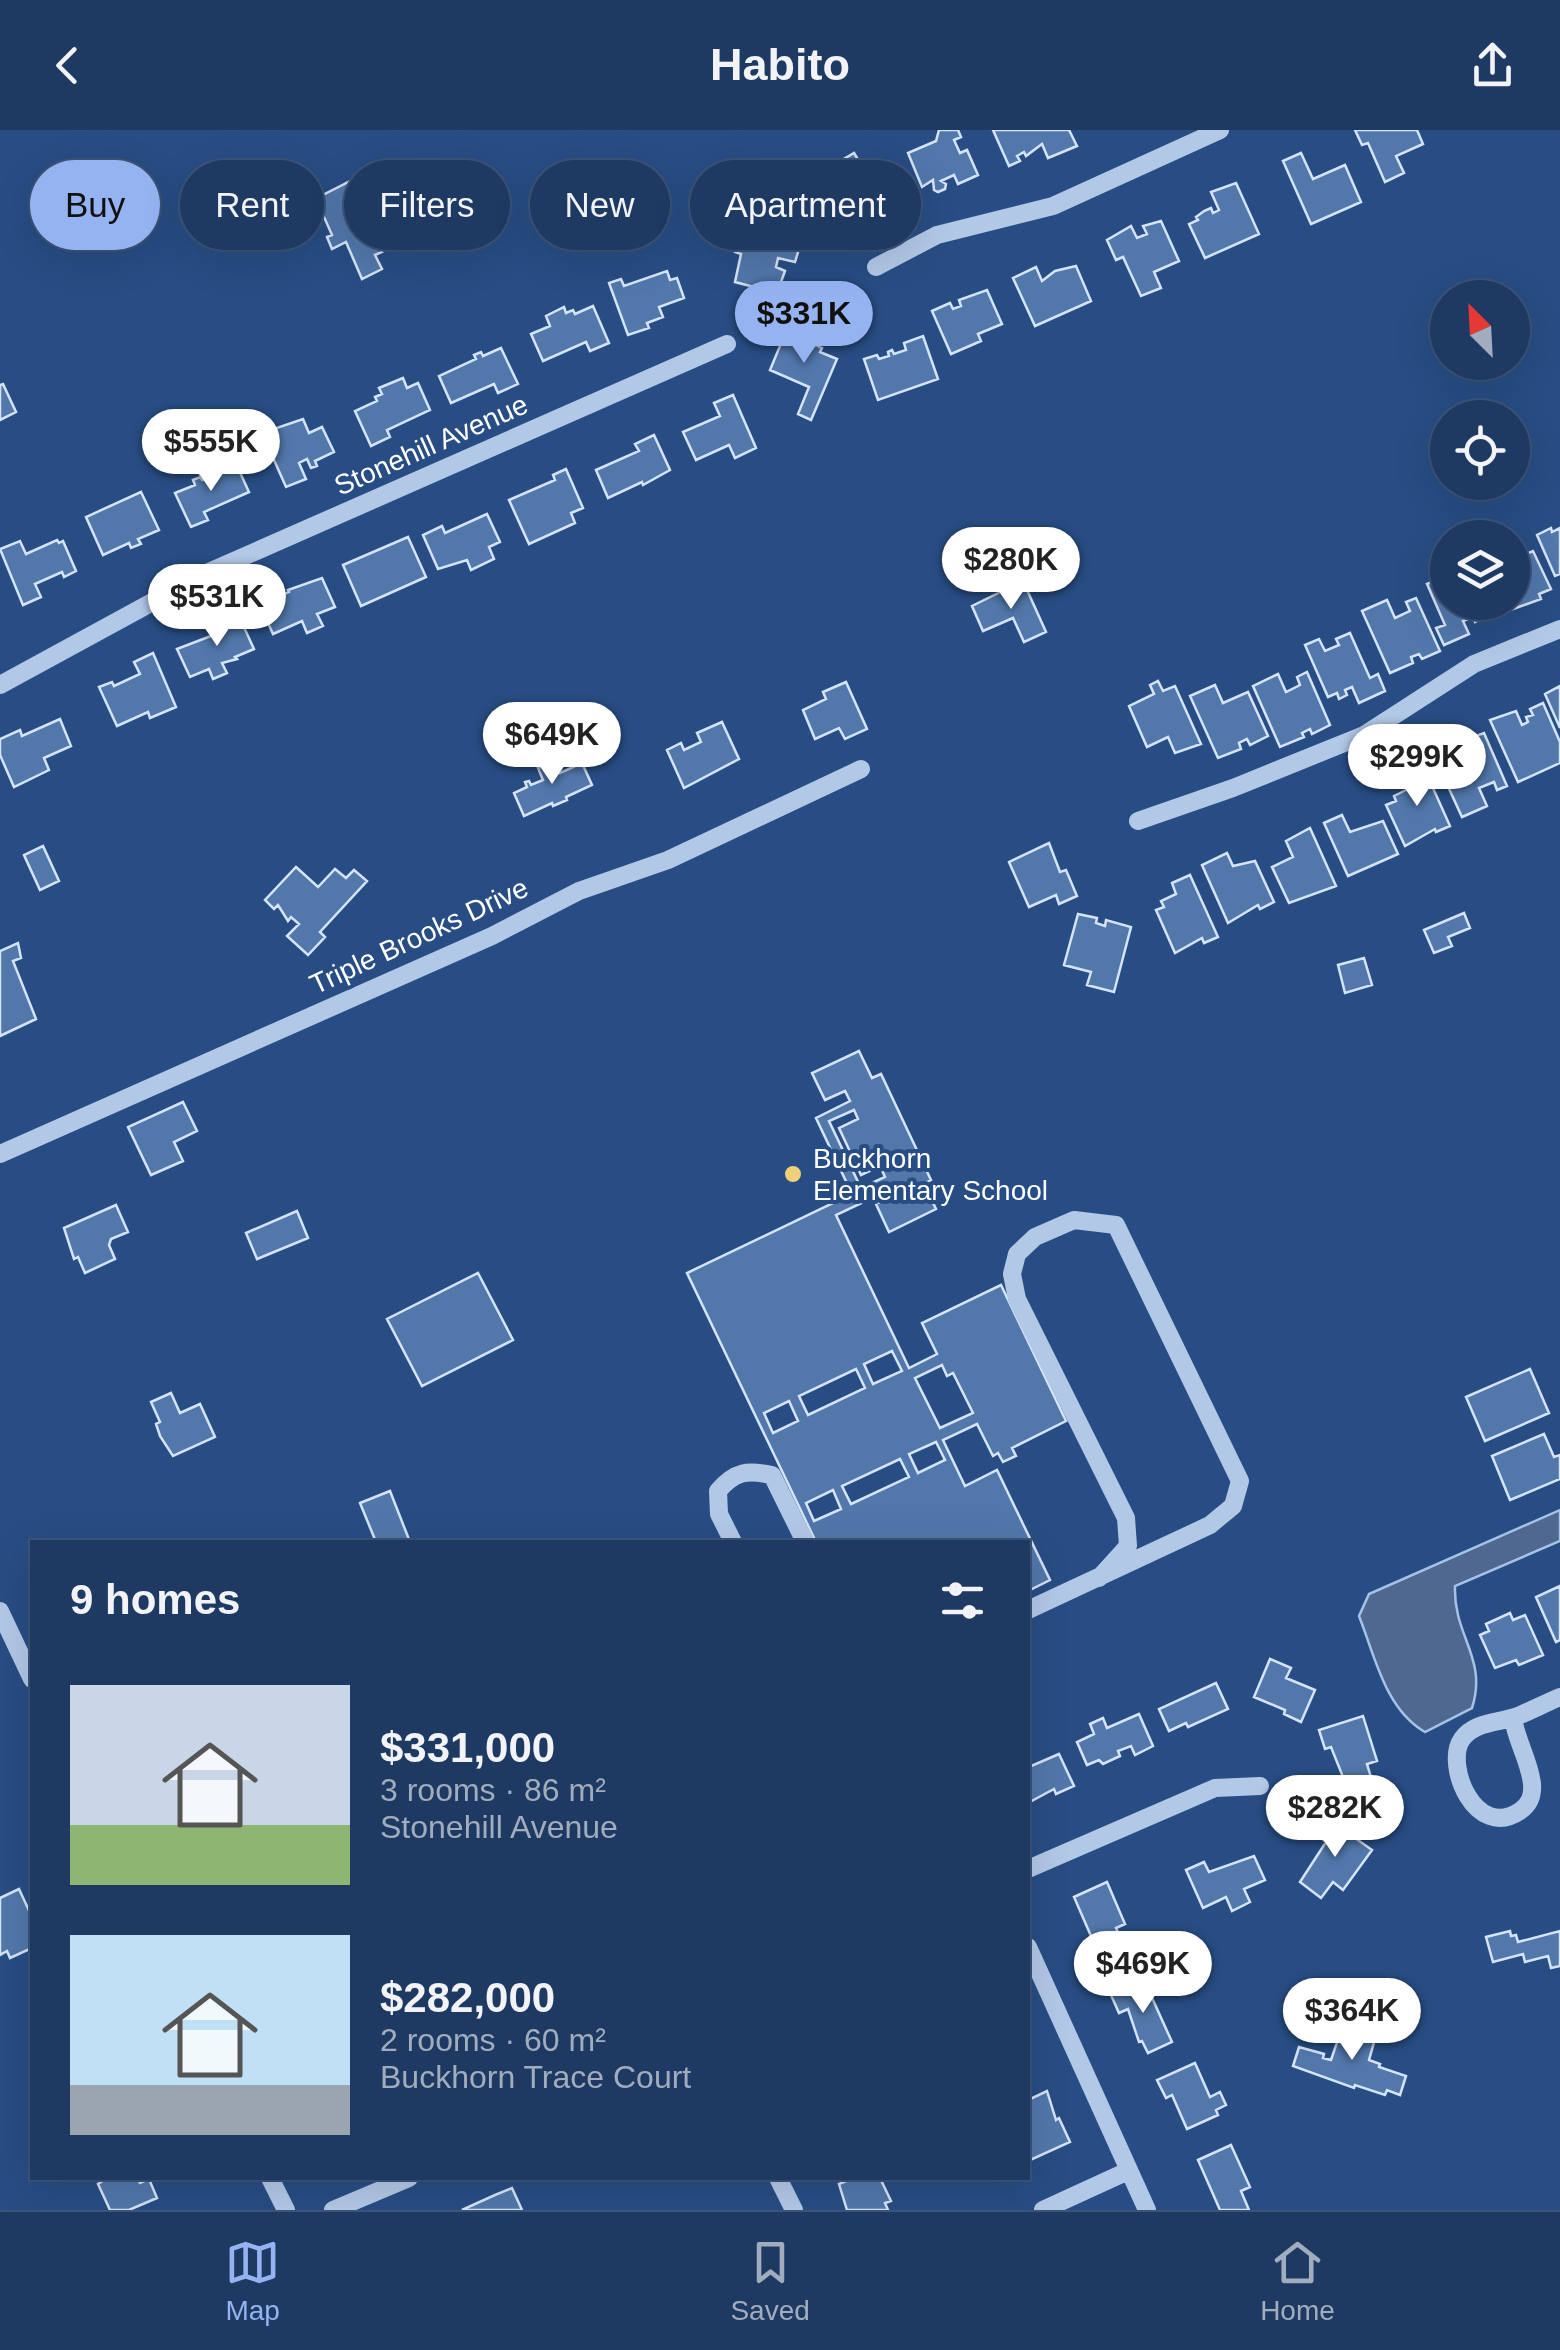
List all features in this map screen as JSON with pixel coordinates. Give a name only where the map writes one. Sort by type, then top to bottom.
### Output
[{"type":"street","points":[[876,267],[936,234],[1053,206],[1220,130]]},
{"type":"street","name":"Stonehill Avenue","points":[[0,685],[202,575],[727,344]]},
{"type":"street","points":[[1138,821],[1364,735],[1474,664],[1560,629]]},
{"type":"street","name":"Triple Brooks Drive","points":[[0,1154],[492,936],[579,890],[668,860],[861,768]]},
{"type":"street","points":[[1030,1609],[1100,1578],[1210,1525],[1233,1506],[1240,1482],[1116,1225],[1074,1220],[1035,1237],[1016,1254],[1012,1274],[1015,1295],[1126,1518],[1128,1546],[1100,1578]]},
{"type":"street","points":[[732,1540],[719,1514],[718,1490],[730,1476],[749,1470],[772,1475],[805,1540]]},
{"type":"street","points":[[0,1611],[30,1675]]},
{"type":"street","points":[[1513,1718],[1531,1777],[1532,1798],[1515,1814],[1491,1818],[1479,1812],[1468,1798],[1457,1752],[1462,1738],[1490,1722],[1513,1718],[1560,1697]]},
{"type":"street","points":[[1030,1868],[1215,1788],[1260,1786]]},
{"type":"street","points":[[1030,1951],[1148,2210]]},
{"type":"street","points":[[1044,2210],[1128,2171]]},
{"type":"street","points":[[271,2180],[286,2210]]},
{"type":"street","points":[[333,2210],[404,2180]]},
{"type":"street","points":[[779,2180],[794,2210]]},
{"type":"water","points":[[1560,1510],[1560,1541],[1455,1586],[1476,1690],[1472,1708],[1425,1732],[1400,1710],[1376,1664],[1359,1616],[1369,1594]]},
{"type":"building","points":[[939,130],[958,130],[961,137],[954,140],[960,153],[967,150],[978,175],[958,184],[954,175],[941,181],[946,184],[945,189],[938,192],[933,180],[922,187],[921,160],[911,160],[908,153],[936,141]]},
{"type":"building","points":[[993,130],[1069,130],[1077,146],[1048,158],[1042,144],[1026,156],[1024,152],[1017,156],[1020,161],[1009,166]]},
{"type":"building","points":[[1355,130],[1417,130],[1423,144],[1396,156],[1404,173],[1385,182],[1368,143],[1362,145]]},
{"type":"building","points":[[1301,153],[1313,179],[1345,165],[1361,202],[1311,224],[1283,161]]},
{"type":"building","points":[[1236,183],[1259,234],[1205,258],[1189,224],[1204,211],[1219,210],[1211,192]]},
{"type":"building","points":[[344,184],[344,243],[332,249],[327,237],[332,235],[324,217],[324,194]]},
{"type":"building","points":[[1161,221],[1179,261],[1154,272],[1161,288],[1141,296],[1123,257],[1116,260],[1107,240],[1131,226],[1137,238],[1147,234],[1143,226]]},
{"type":"building","points":[[349,250],[381,250],[375,255],[382,269],[362,279]]},
{"type":"building","points":[[799,250],[795,262],[778,258],[776,267],[785,271],[777,293],[735,282],[741,254],[735,252]]},
{"type":"building","points":[[1076,266],[1091,301],[1035,326],[1013,278],[1036,267],[1042,281],[1055,271]]},
{"type":"building","points":[[667,271],[670,280],[677,278],[684,298],[659,307],[663,317],[647,323],[649,328],[628,335],[609,283],[621,279],[624,286]]},
{"type":"building","points":[[987,290],[1002,324],[978,334],[981,341],[951,354],[932,311],[950,303],[953,309],[961,306],[959,300]]},
{"type":"building","points":[[593,306],[609,343],[590,351],[586,342],[543,361],[531,334],[550,326],[546,316],[564,307],[566,313],[573,310],[575,314]]},
{"type":"building","points":[[790,322],[809,330],[803,345],[810,347],[811,343],[837,359],[811,420],[798,414],[809,387],[770,370]]},
{"type":"building","points":[[923,336],[938,379],[878,400],[864,359],[877,355],[879,359],[889,356],[892,350],[894,354],[906,350],[904,343]]},
{"type":"building","points":[[501,348],[518,384],[498,393],[494,384],[451,403],[439,376],[476,359],[474,355],[481,352],[483,356]]},
{"type":"building","points":[[403,378],[407,388],[418,383],[430,410],[387,430],[390,437],[371,446],[355,411],[377,401],[375,397],[382,394],[379,388]]},
{"type":"building","points":[[3,384],[16,412],[0,420],[0,385]]},
{"type":"building","points":[[733,395],[756,448],[735,458],[729,445],[696,460],[683,432],[720,416],[714,403]]},
{"type":"building","points":[[303,419],[309,433],[322,427],[334,452],[315,461],[317,466],[311,468],[307,459],[299,463],[306,479],[286,487],[262,433]]},
{"type":"building","points":[[654,435],[670,470],[608,498],[596,470],[639,451],[635,444]]},
{"type":"building","points":[[237,466],[249,492],[204,512],[208,520],[191,527],[175,493],[195,485],[193,480],[200,477],[203,481],[200,475],[212,469],[215,475]]},
{"type":"building","points":[[566,469],[583,508],[571,513],[575,523],[529,544],[509,500],[555,480],[553,475]]},
{"type":"building","points":[[141,492],[159,530],[138,539],[141,544],[131,548],[129,543],[103,555],[86,517]]},
{"type":"building","points":[[487,514],[500,542],[489,547],[494,559],[471,570],[467,560],[438,569],[423,535],[442,526],[445,533]]},
{"type":"building","points":[[1551,528],[1552,532],[1560,528],[1560,574],[1555,576],[1537,535]]},
{"type":"building","points":[[408,537],[426,577],[361,606],[343,565]]},
{"type":"building","points":[[20,541],[26,554],[63,541],[76,571],[64,577],[62,572],[35,584],[41,597],[23,605],[0,549]]},
{"type":"building","points":[[1533,551],[1551,589],[1539,594],[1541,599],[1530,603]]},
{"type":"building","points":[[322,578],[335,607],[317,614],[323,626],[307,633],[302,621],[273,634],[260,605]]},
{"type":"building","points":[[1023,581],[1046,632],[1024,642],[1013,618],[983,631],[972,606]]},
{"type":"building","points":[[1416,598],[1440,651],[1422,659],[1419,654],[1411,657],[1413,663],[1390,673],[1362,611],[1387,600],[1395,618],[1410,611],[1406,602]]},
{"type":"building","points":[[237,612],[254,649],[222,663],[227,673],[213,679],[209,669],[190,677],[177,649],[224,631],[219,620]]},
{"type":"building","points":[[1443,620],[1466,620],[1469,634],[1444,645],[1436,628],[1445,625]]},
{"type":"building","points":[[1350,633],[1370,678],[1378,674],[1385,691],[1359,703],[1352,687],[1339,699],[1337,693],[1328,697],[1305,645],[1319,639],[1325,651],[1339,645],[1336,639]]},
{"type":"building","points":[[153,653],[176,707],[150,718],[148,712],[117,726],[99,687],[112,682],[114,686],[140,674],[134,662]]},
{"type":"building","points":[[1307,672],[1330,725],[1312,734],[1310,729],[1302,733],[1304,737],[1280,747],[1253,686],[1278,674],[1286,692],[1300,685],[1297,677]]},
{"type":"building","points":[[1158,681],[1163,691],[1175,686],[1201,744],[1175,753],[1168,737],[1147,747],[1129,706],[1154,694],[1150,685]]},
{"type":"building","points":[[846,682],[867,729],[845,739],[839,728],[815,739],[803,710],[826,699],[823,692]]},
{"type":"building","points":[[1215,685],[1223,703],[1248,692],[1268,736],[1250,745],[1247,739],[1239,743],[1241,749],[1218,758],[1190,696]]},
{"type":"building","points":[[1560,686],[1560,728],[1545,694]]},
{"type":"building","points":[[1543,703],[1560,742],[1560,763],[1518,782],[1490,720],[1516,711],[1522,725],[1528,722],[1526,717],[1533,715],[1530,709]]},
{"type":"building","points":[[60,719],[71,746],[44,758],[49,770],[14,787],[0,755],[0,739],[20,730],[22,736]]},
{"type":"building","points":[[722,722],[739,759],[684,788],[667,750],[681,743],[684,750],[701,742],[697,733]]},
{"type":"building","points":[[1484,733],[1507,786],[1497,790],[1494,782],[1479,788],[1487,806],[1462,817],[1434,756],[1457,744],[1459,749],[1468,746],[1465,740]]},
{"type":"building","points":[[555,761],[560,773],[582,763],[592,785],[566,797],[567,800],[524,816],[514,793],[527,787],[525,782],[531,785],[543,780],[538,768]]},
{"type":"building","points":[[1424,768],[1450,826],[1436,832],[1435,829],[1405,846],[1386,805],[1406,790],[1401,778]]},
{"type":"building","points":[[1342,815],[1350,832],[1383,821],[1398,854],[1348,876],[1324,823]]},
{"type":"building","points":[[1310,828],[1336,886],[1289,903],[1272,867],[1293,857],[1286,841]]},
{"type":"building","points":[[1049,843],[1060,872],[1066,870],[1077,896],[1059,904],[1056,895],[1029,907],[1009,862]]},
{"type":"building","points":[[43,846],[59,881],[40,890],[24,855]]},
{"type":"building","points":[[1227,853],[1233,866],[1255,861],[1274,902],[1260,909],[1258,905],[1228,923],[1202,865]]},
{"type":"building","points":[[296,867],[318,887],[335,869],[346,878],[354,870],[367,881],[320,932],[325,937],[308,955],[287,936],[299,924],[291,917],[288,921],[278,905],[274,909],[265,900]]},
{"type":"building","points":[[1190,875],[1218,937],[1204,943],[1202,938],[1175,953],[1156,910],[1164,907],[1161,901],[1176,894],[1172,883]]},
{"type":"building","points":[[1464,913],[1470,928],[1448,937],[1452,946],[1434,953],[1424,930]]},
{"type":"building","points":[[1078,914],[1097,918],[1096,923],[1105,926],[1106,920],[1131,927],[1114,992],[1087,985],[1091,972],[1064,965]]},
{"type":"building","points":[[18,943],[21,958],[13,961],[36,1019],[0,1036],[0,951]]},
{"type":"building","points":[[1364,958],[1372,985],[1345,993],[1338,965]]},
{"type":"building","points":[[859,1051],[872,1078],[881,1074],[931,1180],[924,1184],[936,1209],[889,1232],[876,1204],[894,1195],[891,1189],[836,1215],[909,1368],[937,1354],[922,1323],[1001,1285],[1066,1421],[1012,1448],[1016,1456],[1003,1462],[998,1453],[993,1456],[977,1424],[943,1440],[965,1486],[997,1470],[1050,1580],[1030,1590],[1030,1540],[815,1540],[687,1273],[852,1194],[816,1118],[850,1101],[845,1091],[825,1100],[812,1073]],"holes":[[[854,1110],[858,1119],[839,1128],[861,1175],[880,1166],[885,1177],[861,1188],[829,1121]],[[892,1351],[902,1371],[873,1384],[864,1364]],[[942,1365],[947,1376],[953,1373],[973,1413],[940,1428],[915,1378]],[[856,1369],[865,1388],[808,1415],[799,1396]],[[789,1401],[798,1421],[773,1433],[764,1413]],[[936,1442],[945,1460],[918,1473],[909,1454]],[[900,1459],[909,1477],[851,1504],[842,1486]],[[833,1490],[841,1509],[814,1521],[806,1503]]]},
{"type":"building","points":[[183,1102],[197,1131],[174,1142],[183,1161],[151,1175],[128,1127]]},
{"type":"building","points":[[116,1205],[128,1232],[111,1239],[109,1245],[115,1259],[85,1273],[78,1257],[74,1259],[64,1228]]},
{"type":"building","points":[[297,1211],[308,1238],[257,1259],[246,1233]]},
{"type":"building","points":[[478,1273],[513,1340],[422,1386],[387,1319]]},
{"type":"building","points":[[1530,1369],[1549,1413],[1485,1441],[1466,1397]]},
{"type":"building","points":[[171,1393],[180,1413],[200,1404],[215,1437],[173,1456],[160,1436],[156,1424],[160,1422],[151,1402]]},
{"type":"building","points":[[1544,1434],[1554,1457],[1560,1455],[1560,1479],[1510,1500],[1492,1456]]},
{"type":"building","points":[[390,1491],[409,1540],[375,1540],[360,1503]]},
{"type":"building","points":[[1560,1586],[1560,1640],[1556,1642],[1536,1597]]},
{"type":"building","points":[[1510,1613],[1513,1620],[1525,1615],[1543,1655],[1519,1665],[1516,1660],[1495,1668],[1480,1635],[1489,1631],[1486,1624]]},
{"type":"building","points":[[1270,1659],[1291,1668],[1286,1678],[1315,1690],[1301,1722],[1284,1714],[1285,1710],[1254,1697]]},
{"type":"building","points":[[1216,1683],[1228,1709],[1169,1731],[1159,1709]]},
{"type":"building","points":[[1139,1714],[1153,1746],[1135,1755],[1131,1746],[1103,1764],[1099,1760],[1087,1765],[1077,1742],[1094,1734],[1090,1724],[1103,1718],[1107,1728]]},
{"type":"building","points":[[1363,1716],[1377,1761],[1367,1764],[1373,1784],[1349,1792],[1331,1747],[1325,1749],[1319,1730]]},
{"type":"building","points":[[1059,1754],[1074,1786],[1056,1794],[1054,1789],[1030,1802],[1030,1767]]},
{"type":"building","points":[[1327,1818],[1372,1850],[1343,1890],[1333,1882],[1321,1898],[1300,1882],[1326,1842],[1315,1834]]},
{"type":"building","points":[[1254,1856],[1265,1880],[1244,1889],[1250,1902],[1232,1911],[1226,1897],[1203,1908],[1186,1870],[1204,1862],[1209,1872]]},
{"type":"building","points":[[1107,1882],[1125,1924],[1116,1928],[1125,1948],[1101,1959],[1074,1897]]},
{"type":"building","points":[[19,1889],[30,1913],[30,1949],[10,1958],[7,1951],[0,1955],[0,1898]]},
{"type":"building","points":[[1510,1931],[1518,1942],[1560,1931],[1560,1966],[1551,1968],[1548,1956],[1525,1962],[1523,1954],[1493,1962],[1486,1937]]},
{"type":"building","points":[[1144,1980],[1172,2042],[1148,2053],[1139,2042],[1128,2009],[1119,2013],[1111,1995]]},
{"type":"building","points":[[1344,2022],[1377,2032],[1369,2060],[1406,2076],[1400,2095],[1387,2090],[1385,2095],[1355,2085],[1354,2088],[1293,2066],[1299,2047],[1331,2060]]},
{"type":"building","points":[[1195,2063],[1210,2097],[1220,2092],[1226,2105],[1216,2110],[1218,2115],[1187,2129],[1172,2095],[1166,2098],[1157,2080]]},
{"type":"building","points":[[1047,2091],[1056,2120],[1059,2118],[1070,2142],[1030,2160],[1030,2099]]},
{"type":"building","points":[[1231,2145],[1250,2187],[1241,2191],[1249,2210],[1220,2210],[1198,2160]]},
{"type":"building","points":[[104,2180],[140,2183],[149,2180],[157,2198],[129,2210],[110,2210],[98,2184]]},
{"type":"building","points":[[848,2180],[881,2180],[891,2201],[885,2203],[888,2210],[847,2210],[839,2184]]},
{"type":"building","points":[[512,2188],[522,2210],[462,2210],[495,2195]]},
{"type":"place","name":"Buckhorn Elementary School","points":[[793,1174]]}]
